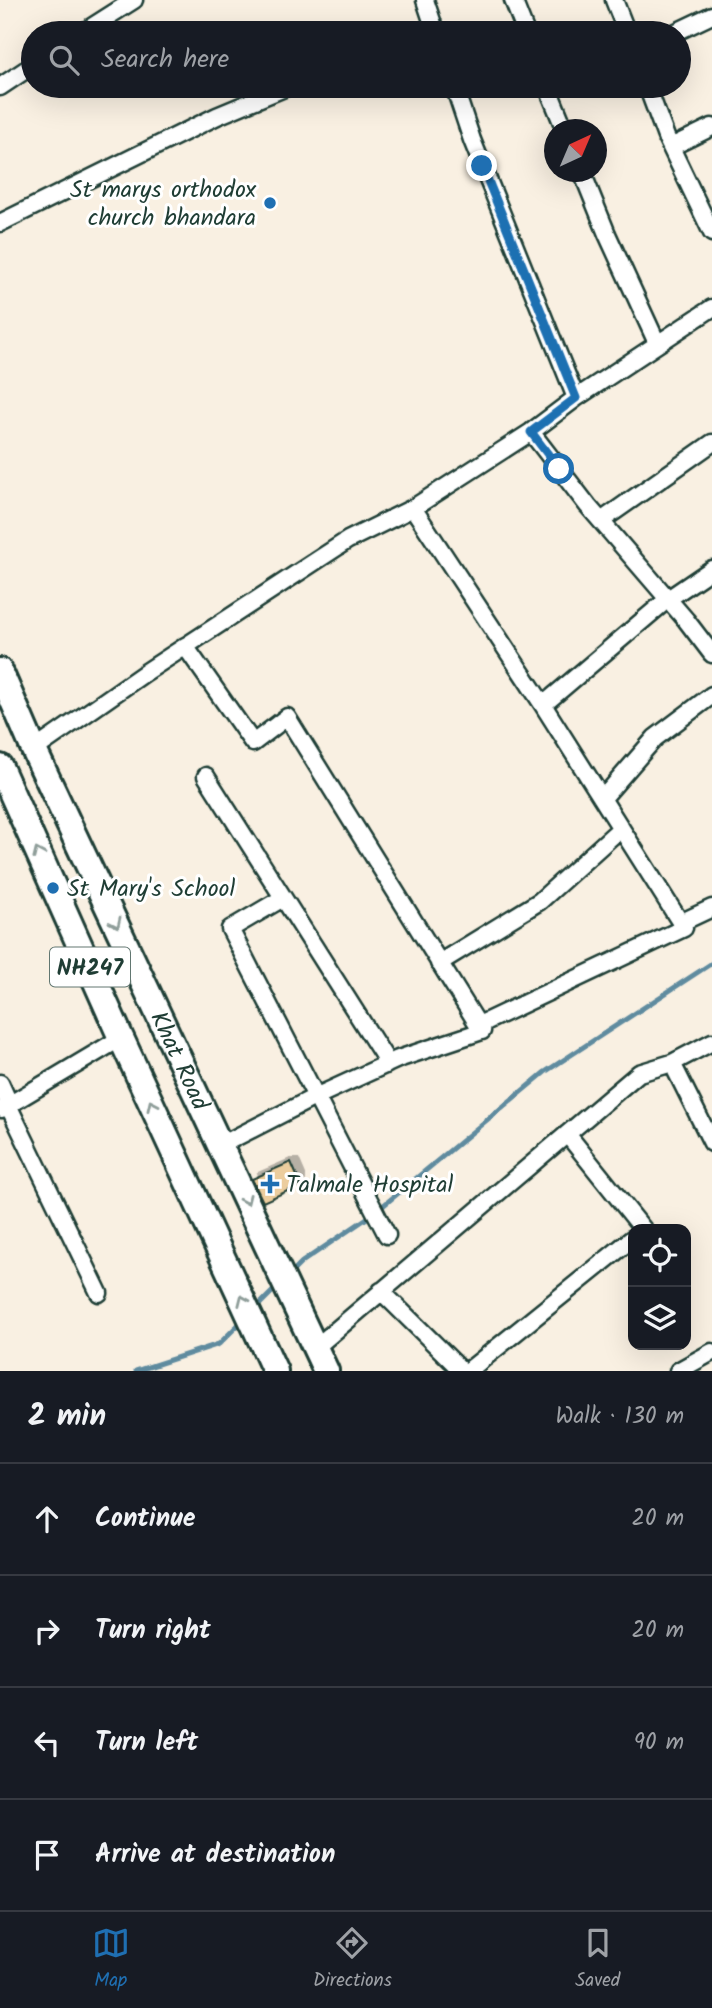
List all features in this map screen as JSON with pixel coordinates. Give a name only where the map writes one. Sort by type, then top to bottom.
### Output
[{"type":"highway","name":"Khat Road","points":[[0,671],[34,750],[326,1371]]},
{"type":"highway","name":"NH247","points":[[0,768],[34,750]]},
{"type":"highway","name":"Khat Road","points":[[0,768],[275,1371]]},
{"type":"street","points":[[101,21],[134,0]]},
{"type":"street","points":[[425,0],[432,21]]},
{"type":"street","points":[[513,0],[521,21]]},
{"type":"street","points":[[614,0],[622,21]]},
{"type":"street","points":[[691,25],[712,15]]},
{"type":"street","points":[[0,86],[21,73]]},
{"type":"street","points":[[0,223],[217,116],[260,98]]},
{"type":"street","points":[[458,98],[472,140],[576,398]]},
{"type":"street","points":[[552,98],[560,119]]},
{"type":"street","points":[[652,98],[671,147],[712,233]]},
{"type":"street","points":[[671,147],[712,127]]},
{"type":"street","points":[[586,182],[657,343]]},
{"type":"street","points":[[34,750],[185,646],[348,540],[413,508],[531,432],[576,398],[712,308]]},
{"type":"street","points":[[531,432],[712,654]]},
{"type":"street","points":[[601,521],[712,443]]},
{"type":"street","points":[[413,508],[543,705],[684,928],[483,1023],[482,1031]]},
{"type":"street","points":[[543,705],[668,599],[712,569]]},
{"type":"street","points":[[185,646],[253,743],[287,717],[482,1031]]},
{"type":"street","points":[[603,799],[655,738],[712,695]]},
{"type":"street","points":[[206,776],[383,1055],[386,1065]]},
{"type":"street","points":[[439,963],[540,901],[621,828]]},
{"type":"street","points":[[283,898],[230,929],[387,1234]]},
{"type":"street","points":[[680,923],[712,908]]},
{"type":"street","points":[[221,1145],[315,1097],[386,1065],[482,1031]]},
{"type":"street","points":[[6,1107],[121,1038]]},
{"type":"street","points":[[315,1348],[639,1073],[672,1063],[712,1041]]},
{"type":"street","points":[[672,1063],[712,1143]]},
{"type":"street","points":[[0,1083],[6,1107],[99,1293]]},
{"type":"street","points":[[567,1134],[639,1224]]},
{"type":"street","points":[[468,1371],[628,1242]]},
{"type":"street","points":[[381,1290],[461,1371]]},
{"type":"street","points":[[678,1371],[712,1352]]},
{"type":"building","points":[[291,1162],[301,1185],[263,1202],[252,1179]]},
{"type":"waterway","points":[[288,1276],[302,1262],[373,1214],[545,1072],[712,963]]},
{"type":"waterway","points":[[254,1310],[279,1285]]},
{"type":"waterway","points":[[136,1371],[219,1344],[244,1319]]},
{"type":"place","name":"St marys orthodox church bhandara","points":[[270,203]]},
{"type":"place","name":"St Mary's School","points":[[53,888]]},
{"type":"place","name":"Talmale Hospital","points":[[270,1184]]},
{"type":"route","points":[[482,166],[576,398],[531,432],[559,469]]}]
